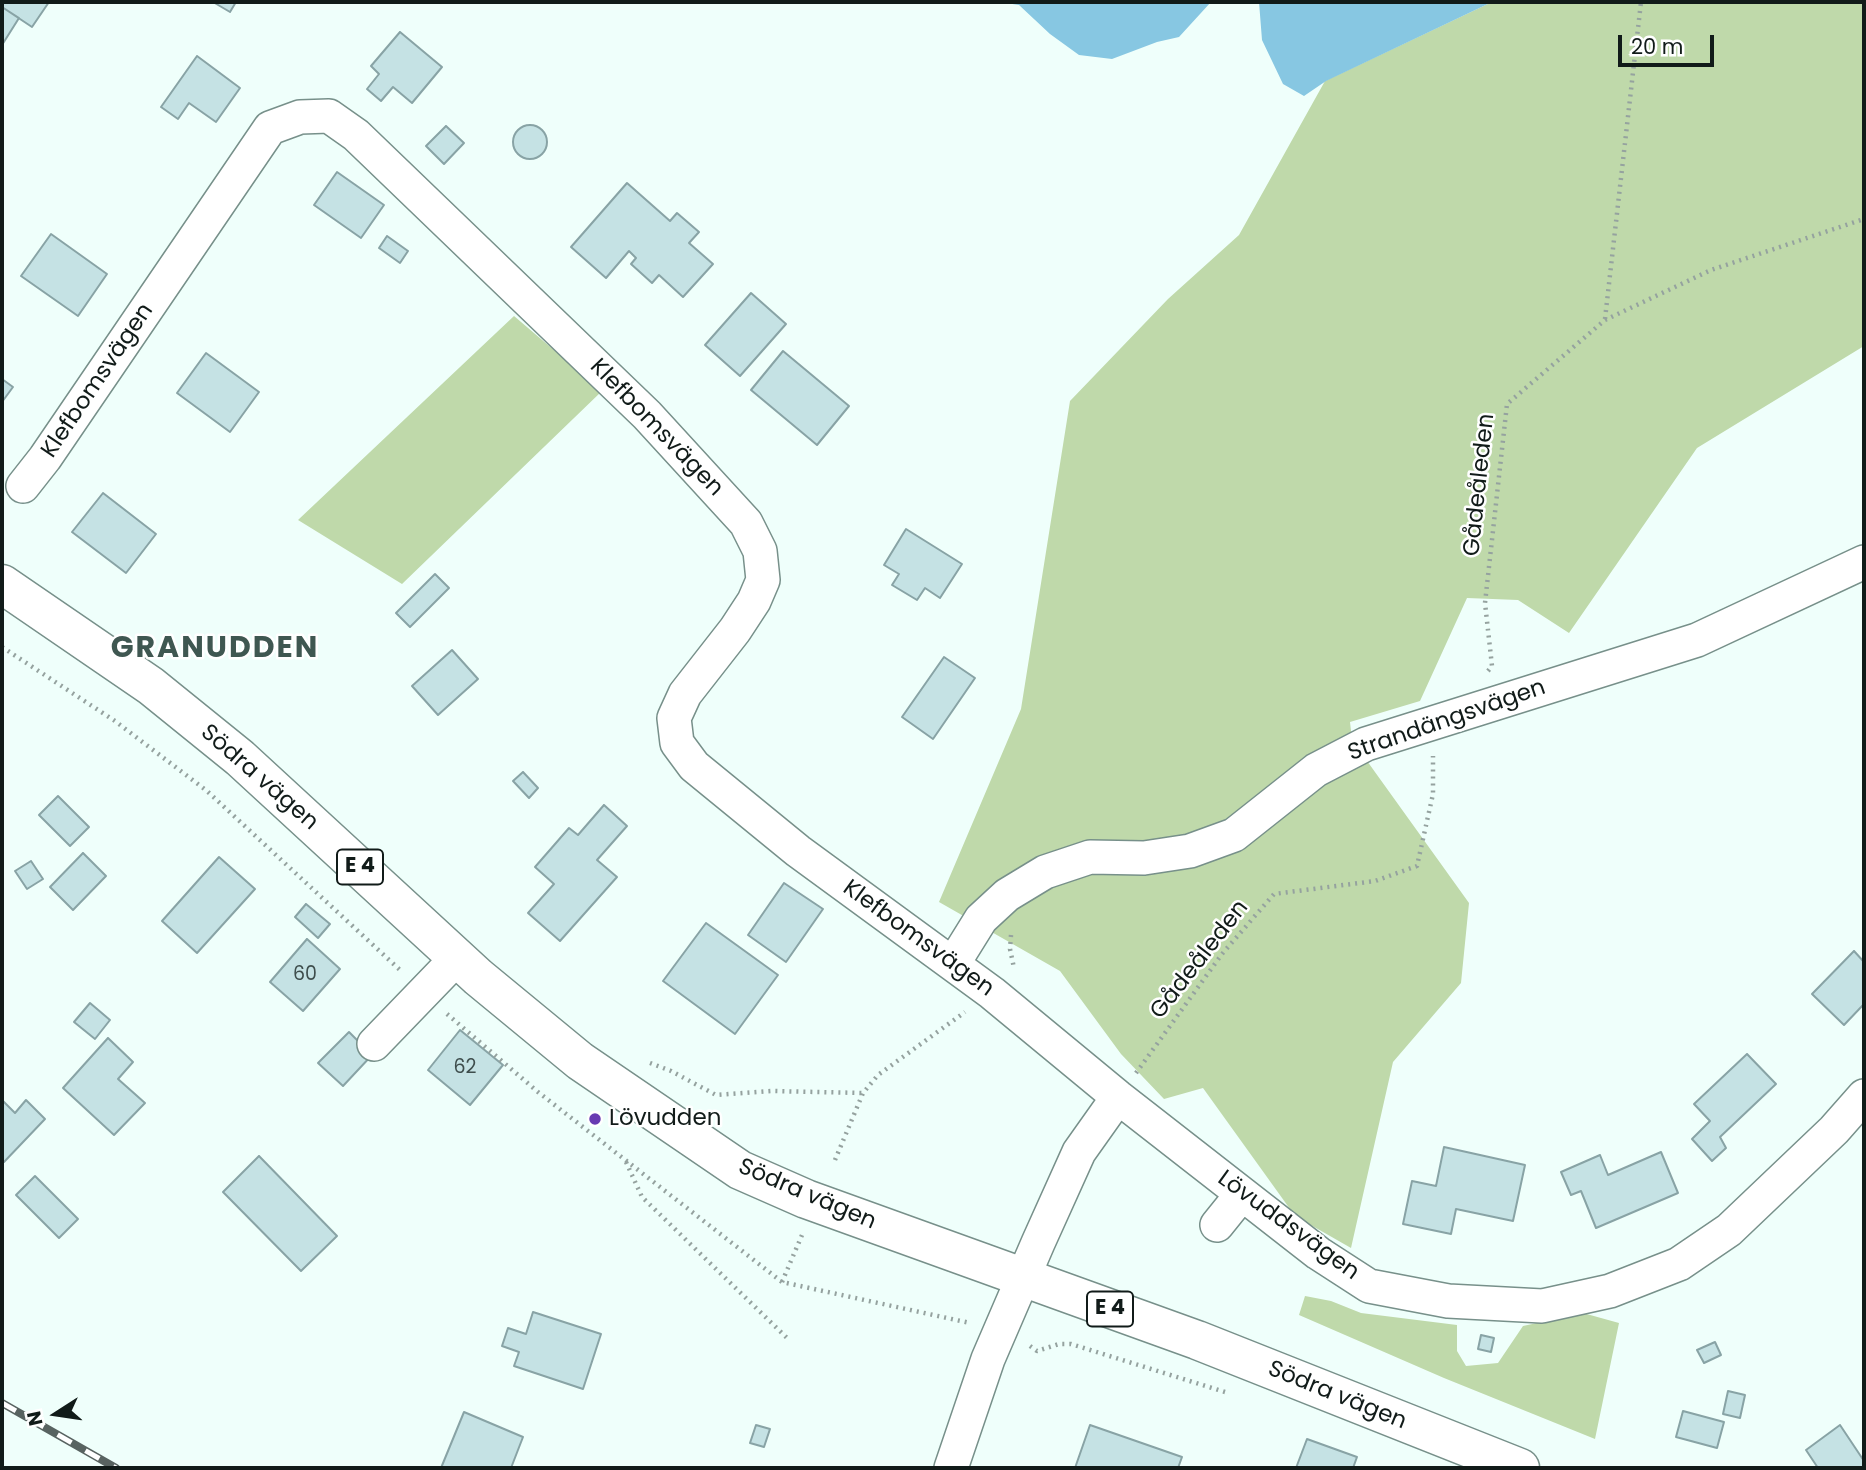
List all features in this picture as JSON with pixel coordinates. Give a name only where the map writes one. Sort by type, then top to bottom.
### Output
[{"type":"highway","name":"Södra vägen","points":[[2,584],[152,686],[240,758],[457,958],[580,1061],[740,1170],[806,1199],[1196,1340],[1520,1468]]},
{"type":"street","name":"Klefbomsvägen","points":[[23,486],[45,458],[270,128],[300,117],[329,116],[366,144],[628,396],[746,523],[760,551],[762,580],[754,601],[685,694],[674,718],[677,743],[694,766],[798,851],[992,993],[1118,1097]]},
{"type":"street","name":"Strandängsvägen","points":[[953,964],[981,919],[1007,895],[1045,872],[1090,856],[1144,858],[1190,851],[1234,835],[1326,765],[1366,744],[1697,640],[1864,562]]},
{"type":"street","points":[[374,1044],[457,958]]},
{"type":"street","name":"Lövuddsvägen","points":[[1118,1097],[1318,1253],[1369,1286],[1448,1301],[1542,1306],[1610,1291],[1679,1264],[1729,1230],[1833,1130],[1864,1096]]},
{"type":"street","points":[[951,1468],[1000,1330],[1079,1153],[1118,1097]]},
{"type":"street","points":[[1217,1224],[1242,1194]]},
{"type":"path","points":[[1605,320],[1641,2]]},
{"type":"path","name":"Gådeåleden","points":[[1457,714],[1492,666],[1485,603],[1507,404],[1605,320],[1711,270],[1864,219]]},
{"type":"path","points":[[2,648],[115,721],[207,791],[424,992],[538,1092],[782,1282],[961,1321]]},
{"type":"path","name":"Gådeåleden","points":[[1118,1097],[1222,954],[1274,894],[1375,881],[1417,866],[1433,794],[1433,744]]},
{"type":"path","points":[[835,1160],[863,1093],[878,1075],[992,993]]},
{"type":"path","points":[[731,1095],[772,1091],[863,1093]]},
{"type":"path","points":[[625,1159],[642,1197],[787,1338]]},
{"type":"path","points":[[782,1282],[804,1231]]},
{"type":"path","points":[[1000,1330],[1037,1350],[1071,1344],[1236,1396]]},
{"type":"green space","points":[[1492,2],[1864,2],[1864,346],[1697,448],[1569,633],[1518,600],[1467,598],[1420,701],[1350,722],[1352,740],[1469,903],[1461,983],[1393,1062],[1351,1248],[1295,1216],[1203,1088],[1164,1099],[1121,1054],[1060,971],[939,902],[1021,709],[1070,401],[1168,299],[1239,235],[1325,81]]},
{"type":"green space","points":[[514,316],[602,391],[402,584],[298,520]]},
{"type":"green space","points":[[1305,1296],[1331,1301],[1361,1313],[1457,1325],[1457,1351],[1466,1366],[1498,1363],[1523,1326],[1583,1313],[1619,1323],[1595,1439],[1299,1315]]},
{"type":"water","points":[[999,2],[1211,2],[1179,37],[1157,42],[1112,59],[1079,55],[1050,34],[1019,5]]},
{"type":"water","points":[[1259,2],[1492,2],[1326,81],[1304,96],[1283,84],[1262,40]]},
{"type":"building","points":[[2,2],[49,2],[32,27],[2,7]]},
{"type":"building","points":[[213,2],[236,2],[230,12]]},
{"type":"building","points":[[2,7],[19,18],[2,45]]},
{"type":"building","points":[[400,32],[442,67],[412,103],[393,87],[381,101],[367,89],[379,74],[371,66]]},
{"type":"building","points":[[197,56],[240,88],[216,122],[189,103],[178,119],[161,107]]},
{"type":"building","points":[[530,125],[542,130],[547,142],[542,154],[530,159],[518,154],[513,142],[518,130]]},
{"type":"building","points":[[446,126],[464,143],[444,164],[426,146]]},
{"type":"building","points":[[337,172],[384,205],[361,238],[314,205]]},
{"type":"building","points":[[627,183],[670,221],[677,213],[699,232],[689,243],[713,264],[683,297],[659,275],[652,283],[631,264],[636,258],[629,251],[606,278],[571,247]]},
{"type":"building","points":[[51,234],[107,274],[78,316],[21,276]]},
{"type":"building","points":[[387,236],[408,251],[400,263],[379,248]]},
{"type":"building","points":[[751,293],[786,324],[740,376],[705,345]]},
{"type":"building","points":[[783,351],[849,406],[817,445],[751,390]]},
{"type":"building","points":[[206,353],[259,392],[230,432],[177,393]]},
{"type":"building","points":[[2,379],[13,387],[2,402]]},
{"type":"building","points":[[103,493],[156,534],[126,573],[72,532]]},
{"type":"building","points":[[906,529],[962,564],[940,598],[925,588],[917,600],[892,585],[899,574],[884,565]]},
{"type":"building","points":[[435,574],[449,588],[410,627],[396,613]]},
{"type":"building","points":[[452,650],[478,679],[438,715],[412,686]]},
{"type":"building","points":[[944,657],[975,678],[933,739],[902,717]]},
{"type":"building","points":[[523,772],[538,788],[529,798],[513,781]]},
{"type":"building","points":[[58,796],[89,827],[70,846],[39,815]]},
{"type":"building","points":[[604,805],[627,826],[597,860],[617,877],[560,941],[528,913],[554,884],[535,867],[569,828],[578,835]]},
{"type":"building","points":[[83,853],[106,876],[73,910],[50,887]]},
{"type":"building","points":[[219,857],[255,889],[197,953],[162,921]]},
{"type":"building","points":[[31,861],[43,879],[27,889],[15,871]]},
{"type":"building","points":[[784,883],[823,909],[786,962],[748,935]]},
{"type":"building","points":[[306,904],[330,924],[318,938],[295,917]]},
{"type":"building","points":[[706,923],[778,975],[735,1034],[663,981]]},
{"type":"building","points":[[307,939],[340,969],[303,1011],[270,982]]},
{"type":"building","points":[[1854,951],[1864,962],[1864,1004],[1844,1025],[1812,994]]},
{"type":"building","points":[[90,1003],[110,1020],[95,1039],[74,1022]]},
{"type":"building","points":[[460,1030],[503,1065],[470,1105],[428,1070]]},
{"type":"building","points":[[349,1032],[372,1055],[343,1086],[318,1063]]},
{"type":"building","points":[[108,1038],[133,1062],[118,1079],[145,1103],[114,1135],[63,1088]]},
{"type":"building","points":[[1747,1054],[1776,1084],[1720,1137],[1726,1148],[1712,1161],[1692,1139],[1710,1121],[1694,1104]]},
{"type":"building","points":[[2,1100],[15,1113],[26,1100],[45,1119],[4,1162],[2,1160]]},
{"type":"building","points":[[1444,1147],[1525,1165],[1513,1221],[1456,1209],[1451,1234],[1403,1224],[1412,1181],[1436,1186]]},
{"type":"building","points":[[1661,1152],[1678,1193],[1596,1228],[1581,1191],[1571,1195],[1561,1172],[1600,1155],[1608,1175]]},
{"type":"building","points":[[259,1156],[337,1236],[301,1271],[223,1192]]},
{"type":"building","points":[[35,1176],[78,1219],[59,1238],[16,1195]]},
{"type":"building","points":[[533,1312],[601,1334],[583,1389],[514,1366],[519,1352],[502,1346],[508,1328],[526,1334]]},
{"type":"building","points":[[1481,1335],[1494,1338],[1491,1352],[1478,1349]]},
{"type":"building","points":[[1715,1342],[1721,1355],[1704,1363],[1697,1350]]},
{"type":"building","points":[[1728,1391],[1745,1395],[1740,1418],[1723,1414]]},
{"type":"building","points":[[1683,1411],[1724,1422],[1717,1448],[1676,1437]]},
{"type":"building","points":[[464,1412],[523,1437],[511,1468],[441,1468]]},
{"type":"building","points":[[756,1425],[770,1429],[764,1447],[750,1443]]},
{"type":"building","points":[[1090,1425],[1182,1457],[1178,1468],[1075,1468]]},
{"type":"building","points":[[1840,1425],[1864,1461],[1864,1468],[1818,1468],[1806,1450]]},
{"type":"building","points":[[1307,1439],[1357,1457],[1353,1468],[1296,1468]]},
{"type":"railway","points":[[2,1403],[116,1468]]},
{"type":"place","name":"Lövudden","points":[[595,1119]]},
{"type":"district","name":"GRANUDDEN","points":[[215,649]]}]
